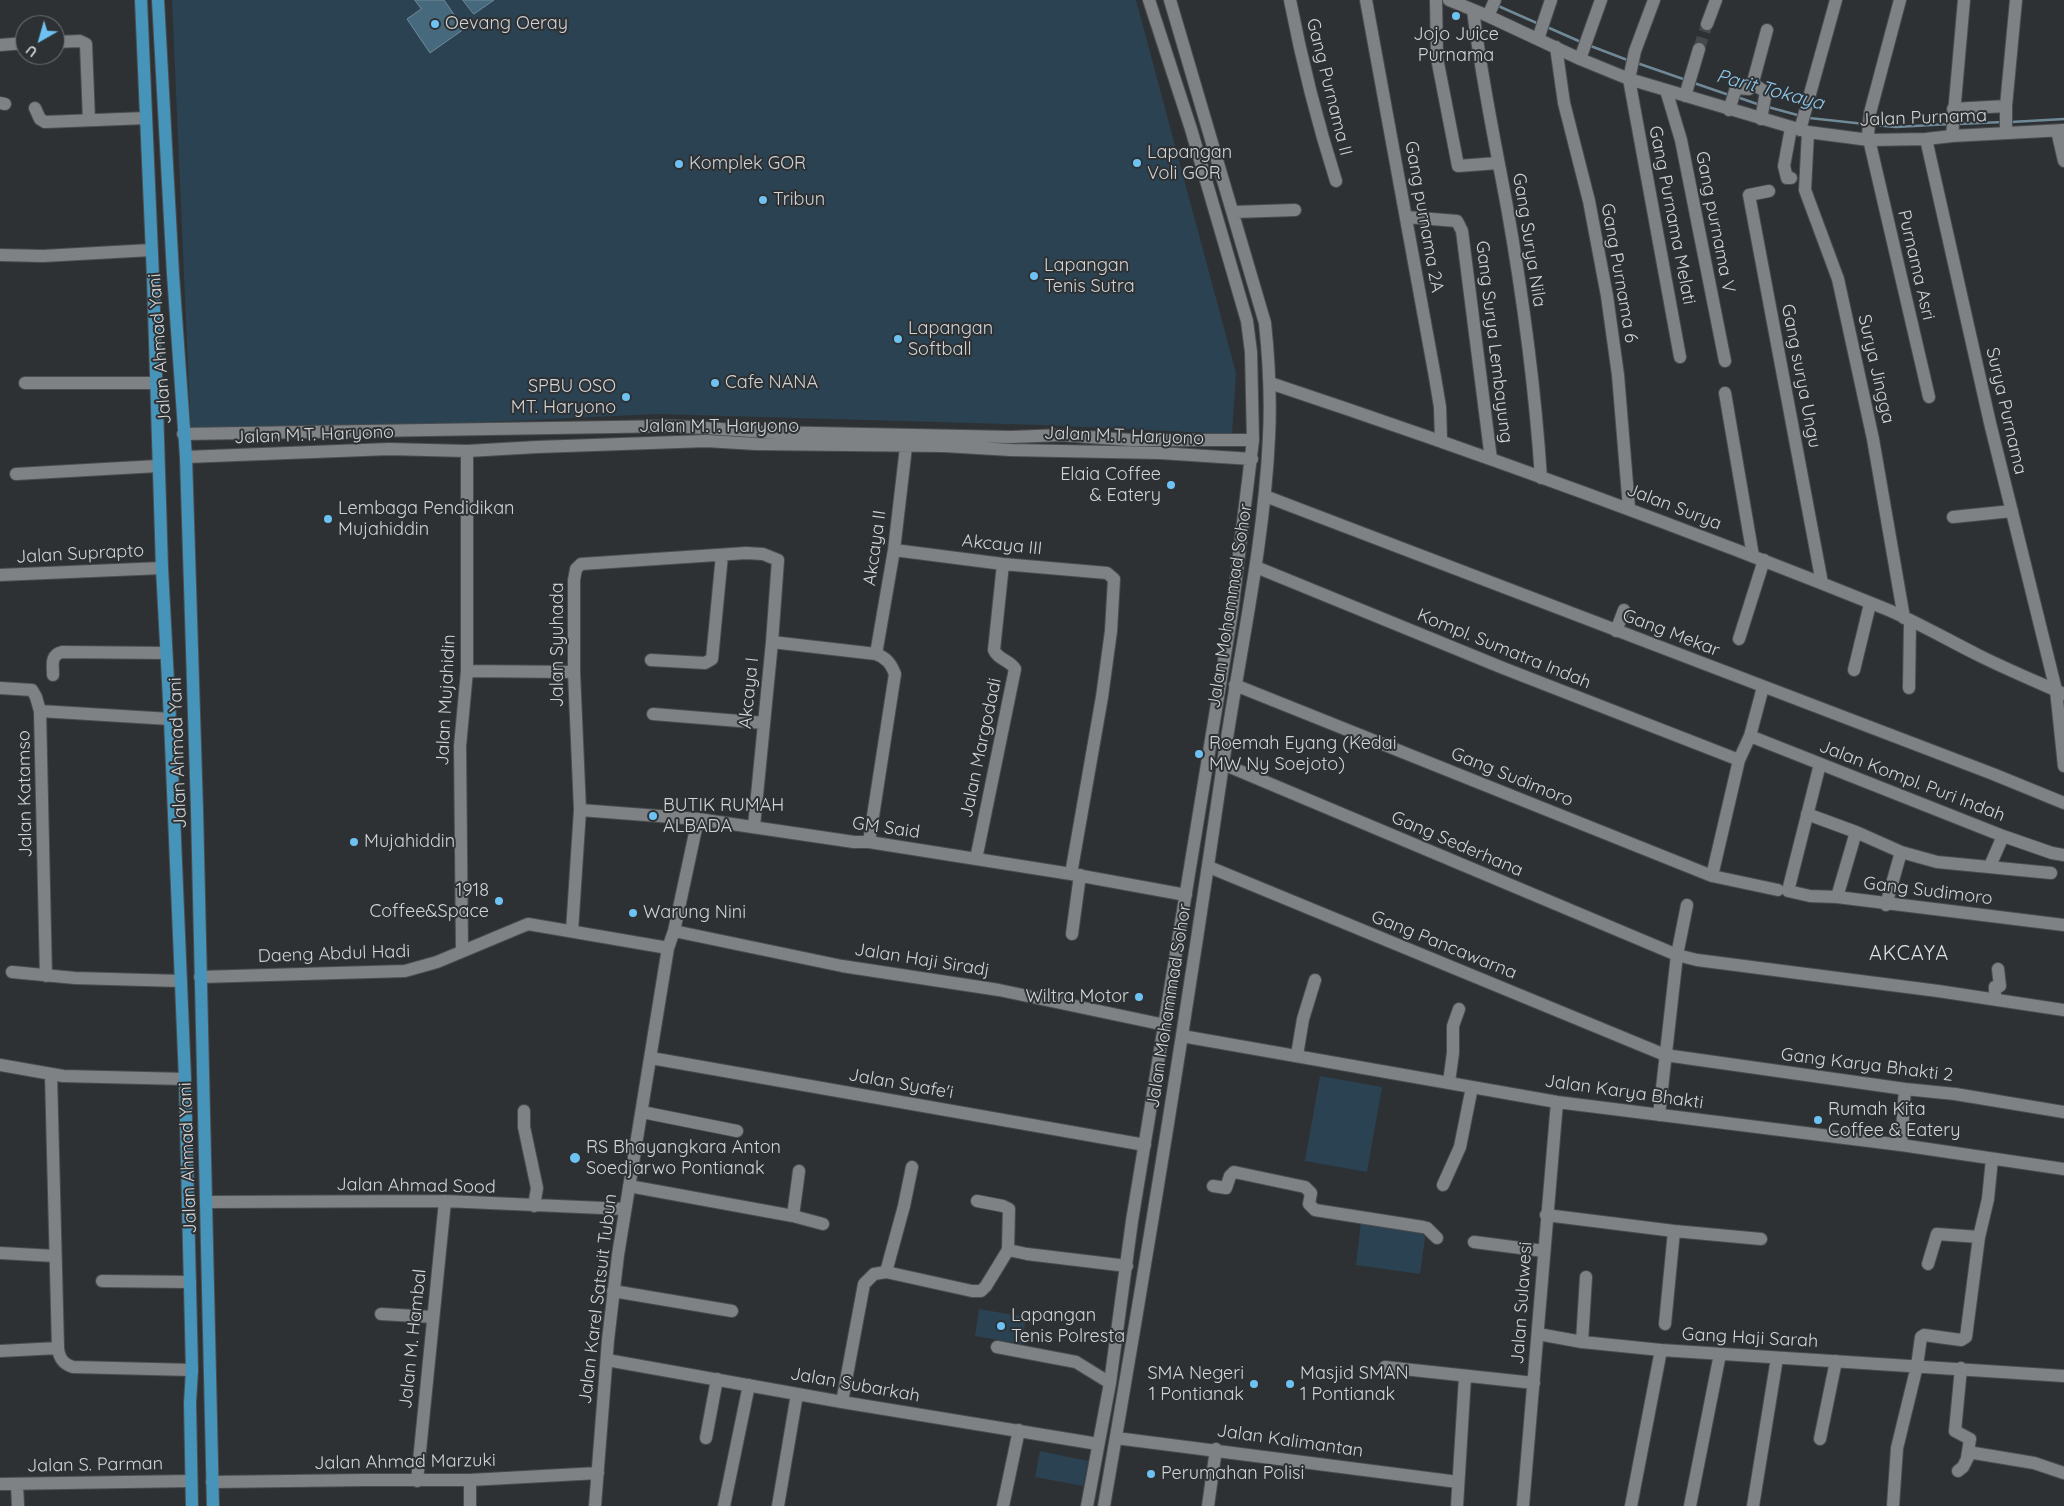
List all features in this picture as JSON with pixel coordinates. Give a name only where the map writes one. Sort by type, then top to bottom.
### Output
[{"type":"main road","name":"Jalan Ahmad Yani","points":[[140,0],[153,277],[162,568],[185,1079],[192,1370],[190,1403],[190,1481],[192,1506]]},
{"type":"main road","name":"Jalan Ahmad Yani","points":[[158,0],[172,274],[186,457],[197,810],[213,1506]]},
{"type":"main road","points":[[153,277],[172,274]]},
{"type":"main road","points":[[174,810],[197,810]]},
{"type":"main road","points":[[190,1282],[208,1282]]},
{"type":"street","name":"Jalan Mohammad Sohor","points":[[1088,1506],[1110,1383],[1132,1222],[1231,620],[1253,440],[1252,352],[1247,321],[1191,129],[1148,0]]},
{"type":"street","name":"Jalan Mohammad Sohor","points":[[1104,1506],[1195,956],[1235,685],[1256,567],[1265,496],[1269,435],[1270,383],[1265,323],[1236,212],[1170,0]]},
{"type":"street","name":"Gang Purnama II","points":[[1290,0],[1301,57],[1318,124],[1336,181]]},
{"type":"street","name":"Gang purnama 2A","points":[[1366,0],[1436,384],[1441,440]]},
{"type":"street","points":[[1436,0],[1437,58],[1458,166],[1498,163]]},
{"type":"street","name":"Jalan Purnama","points":[[1449,0],[1472,10],[1491,9],[1556,47],[1666,90],[1800,129],[1868,138],[1926,139],[1953,122],[2006,119],[2060,131]]},
{"type":"street","points":[[1539,36],[1551,0]]},
{"type":"street","points":[[1581,56],[1601,0]]},
{"type":"street","points":[[1629,76],[1635,51],[1654,0]]},
{"type":"street","points":[[1707,24],[1716,0]]},
{"type":"street","points":[[1791,178],[1787,178],[1784,166],[1800,129],[1836,0]]},
{"type":"street","name":"Purnama Asri","points":[[1900,0],[1870,113],[1868,138],[1930,397]]},
{"type":"street","points":[[1964,0],[1953,122],[2006,119],[2016,0]]},
{"type":"street","name":"Gang Surya Nila","points":[[1472,10],[1507,209],[1537,417],[1541,478]]},
{"type":"street","points":[[1729,108],[1734,91],[1738,87],[1750,89],[1754,84],[1754,72],[1767,30]]},
{"type":"street","points":[[65,42],[80,41],[86,44],[89,120]]},
{"type":"street","points":[[0,45],[15,44]]},
{"type":"street","name":"Gang Purnama 6","points":[[1556,47],[1564,103],[1589,201],[1607,296],[1618,375],[1629,508]]},
{"type":"street","points":[[1685,94],[1699,49]]},
{"type":"street","name":"Gang Purnama Melati","points":[[1629,76],[1680,357]]},
{"type":"street","points":[[1754,84],[1766,92],[1761,119]]},
{"type":"street","name":"Gang purnama V","points":[[1666,90],[1681,140],[1725,361]]},
{"type":"street","points":[[35,108],[40,119],[45,122],[146,118]]},
{"type":"street","points":[[1191,129],[1208,125]]},
{"type":"street","name":"Surya Jingga","points":[[1800,129],[1805,190],[1838,279],[1873,439],[1907,619],[1909,688]]},
{"type":"street","points":[[2060,131],[2064,161]]},
{"type":"street","name":"Surya Purnama","points":[[1926,139],[2012,511],[2060,692],[2064,766]]},
{"type":"street","name":"Gang surya Ungu","points":[[1769,191],[1749,195],[1822,583]]},
{"type":"street","points":[[1236,212],[1295,210]]},
{"type":"street","name":"Gang Surya Lembayung","points":[[1407,217],[1457,221],[1462,230],[1491,460]]},
{"type":"street","points":[[0,255],[43,256],[151,250]]},
{"type":"street","points":[[1247,321],[1265,323]]},
{"type":"street","points":[[25,384],[156,383]]},
{"type":"street","name":"Jalan Surya","points":[[1270,383],[1441,440],[1491,460],[1629,508],[1759,558],[1907,619],[2006,669],[2060,692]]},
{"type":"street","points":[[1725,393],[1759,558],[1739,639]]},
{"type":"street","points":[[183,434],[674,426],[826,438],[1011,443],[1062,435],[1131,440],[1253,440]]},
{"type":"street","points":[[536,428],[537,447]]},
{"type":"street","points":[[387,431],[389,449]]},
{"type":"street","name":"Jalan M.T. Haryono","points":[[186,457],[389,449],[468,452],[537,447],[706,441],[756,444],[826,438],[906,447],[1011,443],[1252,459]]},
{"type":"street","points":[[1160,453],[1163,440]]},
{"type":"street","name":"Akcaya II","points":[[876,654],[894,550],[906,447]]},
{"type":"street","name":"Jalan Mujahidin","points":[[462,951],[460,746],[467,671],[468,452]]},
{"type":"street","points":[[16,474],[158,466]]},
{"type":"street","name":"Gang Mekar","points":[[1265,496],[1993,774],[2064,803]]},
{"type":"street","points":[[1953,517],[2012,511]]},
{"type":"street","name":"Akcaya III","points":[[894,550],[1003,564],[1106,573],[1113,577],[1111,631],[1075,874]]},
{"type":"street","name":"Jalan Syuhada","points":[[572,931],[580,810],[574,672],[574,580],[576,569],[581,564],[746,553],[763,554],[773,557],[779,563]]},
{"type":"street","points":[[651,660],[705,663],[712,659],[722,555]]},
{"type":"street","name":"Akcaya I","points":[[754,826],[779,563]]},
{"type":"street","name":"Jalan Margodadi","points":[[976,860],[1015,669],[1011,664],[997,656],[994,650],[1003,564]]},
{"type":"street","name":"Kompl. Sumatra Indah","points":[[1256,567],[1503,668],[1739,760]]},
{"type":"street","name":"Jalan Suprapto","points":[[0,575],[162,568]]},
{"type":"street","points":[[1854,670],[1870,604]]},
{"type":"street","points":[[1616,631],[1624,610]]},
{"type":"street","points":[[1231,620],[1247,622]]},
{"type":"street","points":[[772,642],[876,654],[890,662],[895,674],[869,842]]},
{"type":"street","points":[[53,675],[53,658],[56,654],[62,652],[166,654]]},
{"type":"street","points":[[467,671],[574,672]]},
{"type":"street","name":"Gang Sudimoro","points":[[1235,685],[1712,876],[1810,896],[1837,897],[1886,905],[2064,925]]},
{"type":"street","points":[[1712,876],[1739,760],[1750,736],[1763,687]]},
{"type":"street","points":[[0,688],[32,690],[40,712]]},
{"type":"street","name":"Jalan Katamso","points":[[46,976],[40,712],[170,719]]},
{"type":"street","points":[[653,714],[764,723]]},
{"type":"street","name":"Jalan Kompl. Puri Indah","points":[[1750,736],[2003,836],[2064,856]]},
{"type":"street","name":"Gang Sederhana","points":[[1223,764],[1677,955],[1697,960],[1938,990],[2064,1010]]},
{"type":"street","points":[[1783,891],[1807,814],[1820,764]]},
{"type":"street","name":"GM Said","points":[[580,810],[698,819],[854,842],[869,842],[1075,874],[1186,895]]},
{"type":"street","points":[[1807,814],[1856,832],[1901,852],[1943,863],[2051,873]]},
{"type":"street","name":"Jalan Karel Satsuit Tubun","points":[[595,1506],[613,1291],[625,1209],[652,1058],[668,948],[674,931],[698,819]]},
{"type":"street","points":[[1837,897],[1856,832]]},
{"type":"street","points":[[1990,866],[2003,836]]},
{"type":"street","points":[[1886,905],[1901,852]]},
{"type":"street","name":"Gang Pancawarna","points":[[1209,867],[1666,1055]]},
{"type":"street","points":[[1072,934],[1075,874]]},
{"type":"street","points":[[1659,1115],[1677,955],[1687,905]]},
{"type":"street","name":"Daeng Abdul Hadi","points":[[200,977],[405,971],[437,962],[528,924],[668,948]]},
{"type":"street","name":"Jalan Haji Siradj","points":[[674,931],[842,966],[999,990],[1165,1025]]},
{"type":"street","points":[[1176,956],[1195,956]]},
{"type":"street","points":[[1995,999],[1995,987],[2000,986],[1998,969]]},
{"type":"street","points":[[12,972],[46,976],[181,981]]},
{"type":"street","points":[[1296,1055],[1303,1019],[1315,980]]},
{"type":"street","points":[[1449,1082],[1454,1053],[1453,1026],[1458,1009]]},
{"type":"street","name":"Jalan Karya Bhakti","points":[[1182,1036],[1557,1102],[1900,1145],[2064,1169]]},
{"type":"street","name":"Gang Karya Bhakti 2","points":[[1666,1055],[1905,1089],[1956,1094],[2064,1112]]},
{"type":"street","name":"Jalan Syafe'i","points":[[652,1058],[1145,1145]]},
{"type":"street","points":[[0,1065],[51,1075],[185,1079]]},
{"type":"street","points":[[51,1075],[58,1348],[63,1362],[73,1367],[192,1370]]},
{"type":"street","points":[[1443,1185],[1460,1147],[1472,1086]]},
{"type":"street","points":[[1900,1145],[1905,1089]]},
{"type":"street","name":"Jalan Sulawesi","points":[[1523,1506],[1557,1102]]},
{"type":"street","points":[[524,1111],[524,1127],[537,1188],[534,1206]]},
{"type":"street","points":[[642,1112],[737,1131]]},
{"type":"street","points":[[1893,1506],[1897,1448],[1917,1366],[1922,1336],[1945,1336],[1961,1340],[1966,1337],[1979,1237],[1988,1199],[1992,1159]]},
{"type":"street","points":[[886,1272],[904,1206],[912,1167]]},
{"type":"street","points":[[793,1216],[799,1171]]},
{"type":"street","points":[[1213,1186],[1226,1188],[1230,1176],[1234,1172],[1305,1187],[1311,1193],[1309,1204],[1315,1210],[1423,1226],[1437,1238]]},
{"type":"street","points":[[630,1186],[793,1216],[823,1224]]},
{"type":"street","name":"Jalan Ahmad Sood","points":[[207,1202],[445,1201],[625,1209]]},
{"type":"street","name":"Jalan M. Hambal","points":[[417,1480],[445,1201]]},
{"type":"street","points":[[842,1402],[864,1284],[874,1274],[886,1272],[972,1291],[981,1291],[986,1286],[1008,1250],[1009,1209],[977,1201]]},
{"type":"street","points":[[1546,1215],[1674,1231],[1761,1239]]},
{"type":"street","points":[[1132,1222],[1151,1224]]},
{"type":"street","points":[[1665,1324],[1674,1231]]},
{"type":"street","points":[[1928,1264],[1937,1234],[1979,1237]]},
{"type":"street","points":[[1474,1242],[1544,1251]]},
{"type":"street","points":[[1008,1250],[1127,1266]]},
{"type":"street","points":[[0,1252],[55,1256]]},
{"type":"street","points":[[1582,1342],[1586,1277]]},
{"type":"street","points":[[102,1280],[190,1282]]},
{"type":"street","points":[[613,1291],[732,1311]]},
{"type":"street","points":[[381,1314],[433,1317]]},
{"type":"street","name":"Gang Haji Sarah","points":[[1538,1334],[1582,1342],[1661,1350],[2064,1376]]},
{"type":"street","points":[[997,1347],[1076,1362],[1110,1383]]},
{"type":"street","points":[[0,1351],[58,1348]]},
{"type":"street","points":[[1631,1506],[1661,1350]]},
{"type":"street","points":[[1690,1506],[1720,1354]]},
{"type":"street","points":[[1753,1506],[1777,1358]]},
{"type":"street","name":"Jalan Subarkah","points":[[607,1360],[842,1402],[1098,1444]]},
{"type":"street","points":[[1820,1439],[1836,1361]]},
{"type":"street","points":[[1385,1367],[1534,1383]]},
{"type":"street","points":[[1958,1471],[1963,1467],[1967,1458],[1970,1439],[1955,1431],[1961,1368]]},
{"type":"street","points":[[1457,1506],[1465,1377]]},
{"type":"street","points":[[706,1438],[717,1379]]},
{"type":"street","points":[[724,1506],[749,1385]]},
{"type":"street","points":[[778,1506],[797,1394]]},
{"type":"street","points":[[1003,1506],[1019,1430]]},
{"type":"street","name":"Jalan Kalimantan","points":[[1116,1438],[1216,1449],[1458,1482]]},
{"type":"street","points":[[1208,1506],[1216,1449]]},
{"type":"street","points":[[1967,1458],[1970,1454],[1974,1453],[1997,1455],[2034,1462],[2064,1473]]},
{"type":"street","name":"Jalan Ahmad Marzuki","points":[[212,1482],[470,1480],[598,1473]]},
{"type":"street","points":[[470,1480],[470,1506]]},
{"type":"street","name":"Jalan S. Parman","points":[[0,1484],[190,1481]]},
{"type":"street","points":[[17,1484],[18,1506]]},
{"type":"shaded area","points":[[172,0],[1136,0],[1236,373],[1232,434],[1040,425],[657,414],[191,436]]},
{"type":"shaded area","name":"Oevang Oeray","points":[[415,0],[444,0],[464,29],[430,53],[407,19],[421,9]]},
{"type":"shaded area","name":"Oevang Oeray","points":[[463,0],[494,0],[474,14]]},
{"type":"shaded area","points":[[1320,1076],[1382,1087],[1367,1172],[1305,1161]]},
{"type":"shaded area","points":[[1361,1222],[1426,1231],[1420,1274],[1356,1265]]},
{"type":"shaded area","name":"Lapangan Tenis Polresta","points":[[979,1309],[1026,1317],[1022,1344],[975,1336]]},
{"type":"shaded area","points":[[1040,1451],[1088,1461],[1083,1486],[1035,1477]]},
{"type":"waterway","name":"Parit Tokaya","points":[[1496,5],[1539,24]]},
{"type":"waterway","name":"Parit Tokaya","points":[[1547,27],[1581,42]]},
{"type":"waterway","name":"Parit Tokaya","points":[[1588,45],[1630,61]]},
{"type":"waterway","name":"Parit Tokaya","points":[[1637,63],[1686,80]]},
{"type":"waterway","name":"Parit Tokaya","points":[[1694,83],[1729,95]]},
{"type":"waterway","name":"Parit Tokaya","points":[[1737,97],[1760,105]]},
{"type":"waterway","name":"Parit Tokaya","points":[[1768,107],[1801,116]]},
{"type":"waterway","name":"Parit Tokaya","points":[[1809,118],[1865,124]]},
{"type":"waterway","name":"Parit Tokaya","points":[[2011,122],[2064,119]]},
{"type":"waterway","name":"Parit Tokaya","points":[[1958,124],[2003,122]]},
{"type":"waterway","name":"Parit Tokaya","points":[[1873,125],[1896,127],[1950,124]]},
{"type":"tunnel","points":[[1699,49],[1707,24]]},
{"type":"place","name":"Jojo Juice Purnama","points":[[1456,16]]},
{"type":"place","name":"Oevang Oeray","points":[[435,24]]},
{"type":"place","name":"Lapangan Voli GOR","points":[[1137,163]]},
{"type":"place","name":"Komplek GOR","points":[[679,164]]},
{"type":"place","name":"Tribun","points":[[763,200]]},
{"type":"place","name":"Lapangan Tenis Sutra","points":[[1034,276]]},
{"type":"place","name":"Lapangan Softball","points":[[898,339]]},
{"type":"place","name":"Cafe NANA","points":[[715,383]]},
{"type":"place","name":"SPBU OSO MT. Haryono","points":[[626,397]]},
{"type":"place","name":"Elaia Coffee & Eatery","points":[[1171,485]]},
{"type":"place","name":"Lembaga Pendidikan Mujahiddin","points":[[328,519]]},
{"type":"place","name":"Roemah Eyang (Kedai MW Ny Soejoto)","points":[[1199,754]]},
{"type":"place","name":"BUTIK RUMAH ALBADA","points":[[653,816]]},
{"type":"place","name":"Mujahiddin","points":[[354,842]]},
{"type":"place","name":"1918 Coffee&Space","points":[[499,901]]},
{"type":"place","name":"Warung Nini","points":[[633,913]]},
{"type":"place","name":"Wiltra Motor","points":[[1139,997]]},
{"type":"place","name":"Rumah Kita Coffee & Eatery","points":[[1818,1120]]},
{"type":"place","name":"RS Bhayangkara Anton Soedjarwo Pontianak","points":[[575,1158]]},
{"type":"place","name":"Lapangan Tenis Polresta","points":[[1001,1326]]},
{"type":"place","name":"SMA Negeri 1 Pontianak","points":[[1254,1384]]},
{"type":"place","name":"Masjid SMAN 1 Pontianak","points":[[1290,1384]]},
{"type":"place","name":"Perumahan Polisi","points":[[1151,1474]]},
{"type":"district","name":"AKCAYA","points":[[1909,954]]}]
